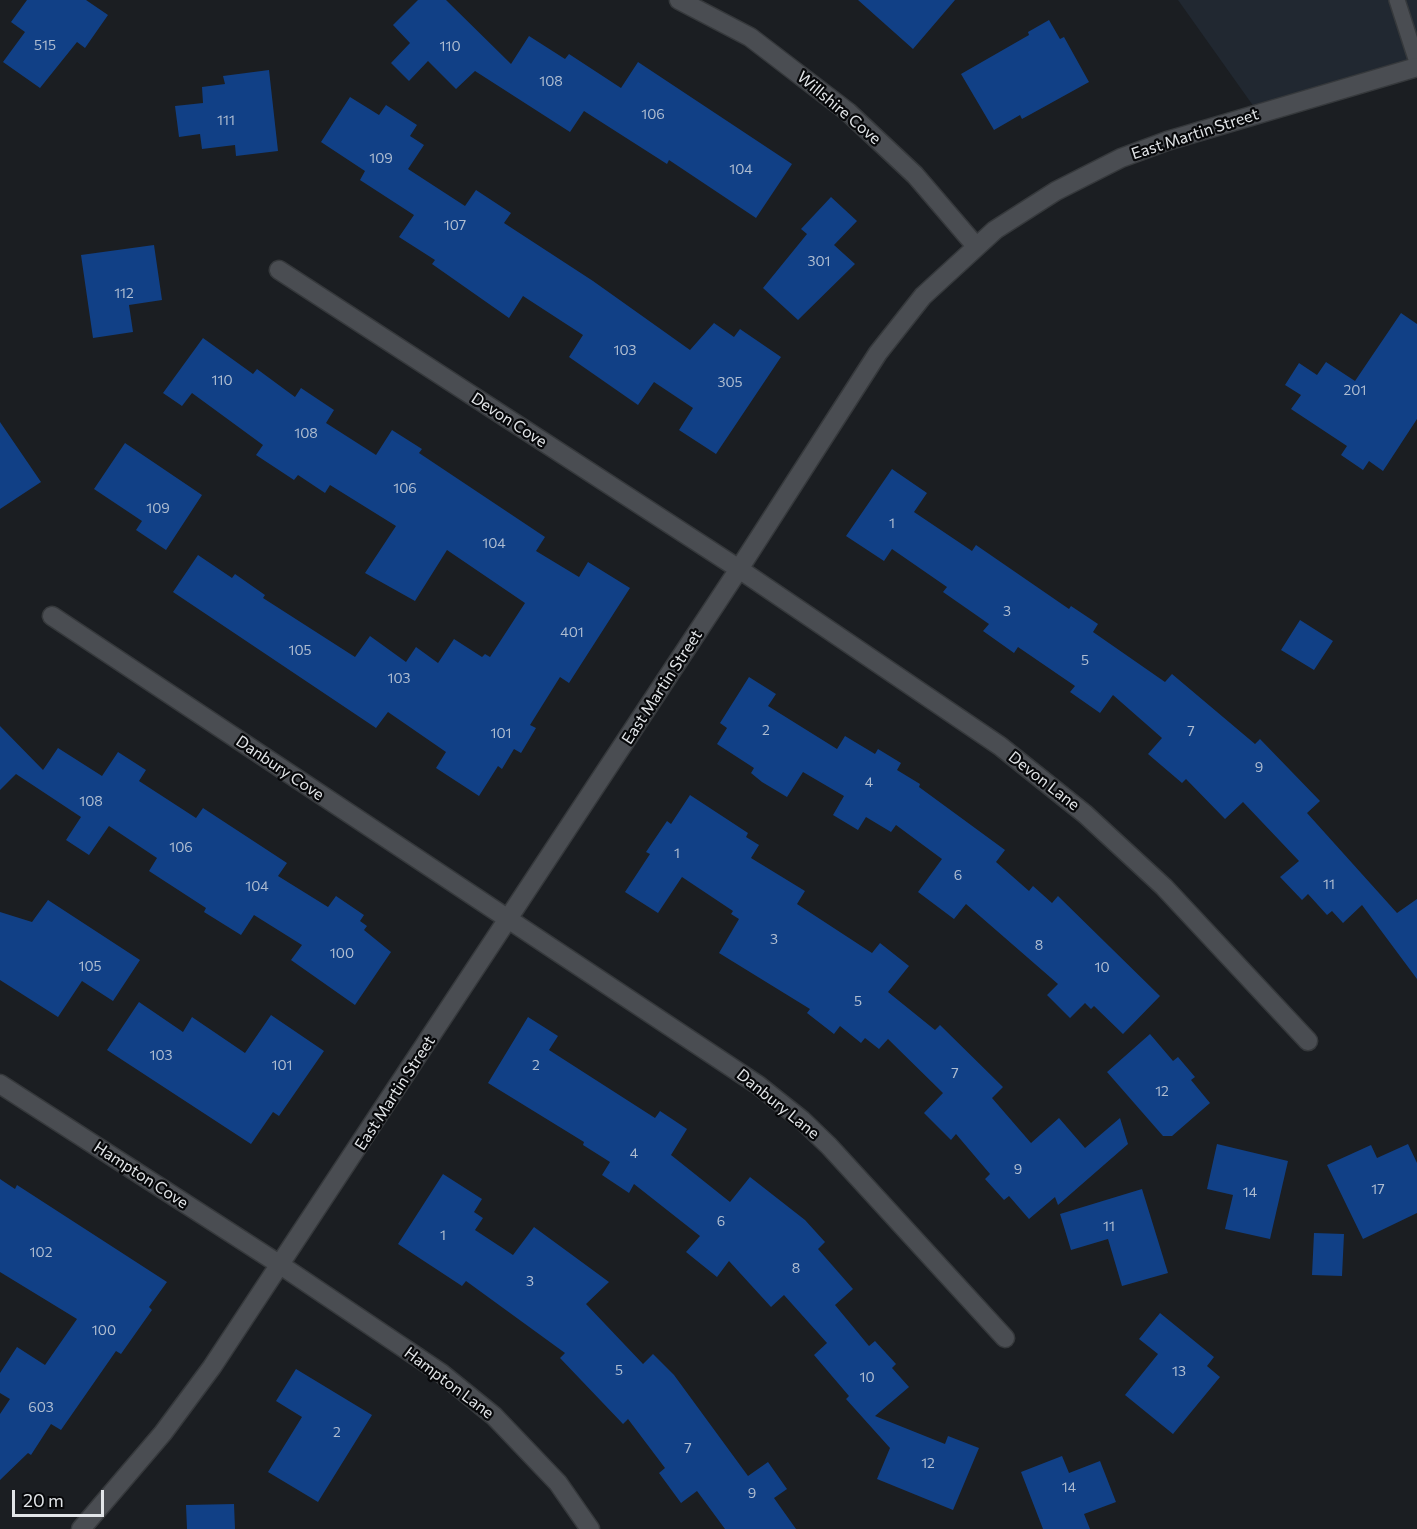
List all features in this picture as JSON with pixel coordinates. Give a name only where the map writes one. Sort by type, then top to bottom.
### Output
[{"type":"street","name":"Willshire Cove","points":[[679,0],[750,37],[848,112],[915,175],[975,245]]},
{"type":"street","name":"East Martin Street","points":[[81,1529],[163,1433],[282,1266],[878,353],[923,296],[975,245],[1056,191],[1121,158],[1167,141],[1417,68]]},
{"type":"street","name":"Devon Cove","points":[[279,270],[739,569]]},
{"type":"street","name":"Devon Lane","points":[[739,569],[1000,746],[1085,814],[1164,887],[1308,1041]]},
{"type":"street","name":"Danbury Cove","points":[[52,616],[508,921]]},
{"type":"street","name":"Danbury Lane","points":[[508,921],[758,1085],[802,1120],[1005,1338]]},
{"type":"street","name":"Hampton Cove","points":[[0,1084],[282,1266]]},
{"type":"street","name":"Hampton Lane","points":[[282,1266],[441,1373],[494,1416],[558,1482],[590,1529]]},
{"type":"lane","points":[[1396,0],[1417,62]]},
{"type":"shaded area","points":[[1178,0],[1417,0],[1417,67],[1259,114]]},
{"type":"building","points":[[27,0],[86,0],[108,15],[85,48],[77,42],[40,88],[3,62],[25,32],[11,22]]},
{"type":"building","points":[[418,0],[446,0],[511,64],[529,36],[565,59],[569,54],[621,88],[638,62],[792,164],[756,218],[669,160],[667,164],[584,111],[570,132],[475,71],[456,89],[428,61],[409,81],[391,63],[410,43],[393,25]]},
{"type":"building","points":[[858,0],[955,0],[913,49]]},
{"type":"building","points":[[1049,20],[1060,39],[1064,37],[1089,82],[1022,119],[1020,115],[994,130],[961,74],[1029,35],[1028,32]]},
{"type":"building","points":[[269,70],[278,151],[236,156],[235,145],[202,149],[200,134],[179,137],[175,106],[203,103],[202,87],[225,84],[223,76]]},
{"type":"building","points":[[350,97],[379,115],[386,105],[417,125],[410,136],[424,145],[408,169],[465,206],[476,190],[511,213],[504,223],[593,281],[690,350],[714,323],[734,337],[740,329],[781,357],[716,454],[679,430],[693,408],[654,382],[638,405],[569,357],[583,335],[523,296],[509,318],[432,264],[435,260],[399,237],[414,215],[360,180],[365,171],[321,142]]},
{"type":"building","points":[[831,197],[857,221],[834,245],[855,264],[798,320],[763,288],[807,234],[801,229]]},
{"type":"building","points":[[154,245],[162,300],[129,305],[133,332],[93,338],[81,255]]},
{"type":"building","points":[[1401,313],[1417,324],[1417,419],[1383,471],[1369,461],[1363,470],[1341,455],[1347,446],[1291,409],[1301,395],[1285,385],[1299,363],[1317,375],[1326,362],[1355,381]]},
{"type":"building","points":[[203,338],[253,374],[257,369],[295,397],[301,388],[334,410],[326,423],[376,455],[392,430],[422,449],[419,453],[545,537],[536,551],[579,577],[588,562],[630,588],[569,683],[560,677],[530,725],[536,728],[521,753],[514,749],[502,769],[498,766],[479,796],[436,768],[446,752],[388,712],[376,728],[173,592],[198,555],[232,578],[235,574],[265,595],[263,598],[355,657],[370,636],[406,662],[416,647],[438,663],[454,639],[482,657],[485,654],[490,657],[525,603],[447,550],[415,601],[365,573],[396,526],[330,485],[325,493],[298,475],[294,480],[256,455],[263,445],[192,393],[182,406],[163,393]]},
{"type":"building","points":[[0,422],[41,482],[0,509]]},
{"type":"building","points":[[125,443],[202,495],[166,550],[136,530],[142,521],[94,489]]},
{"type":"building","points":[[892,469],[927,493],[914,512],[972,551],[976,545],[1069,609],[1071,606],[1098,624],[1093,632],[1165,682],[1172,674],[1255,744],[1260,739],[1320,801],[1307,813],[1397,913],[1417,899],[1417,979],[1362,905],[1343,923],[1332,911],[1327,915],[1308,894],[1302,900],[1280,877],[1299,861],[1243,802],[1225,819],[1186,779],[1182,783],[1148,754],[1162,738],[1113,695],[1100,713],[1070,692],[1075,686],[1018,647],[1014,653],[983,631],[989,624],[943,592],[947,587],[892,549],[884,561],[846,536]]},
{"type":"building","points":[[1300,620],[1333,641],[1314,670],[1281,650]]},
{"type":"building","points":[[749,677],[776,694],[768,706],[837,749],[845,736],[875,754],[878,749],[901,763],[897,770],[920,784],[919,787],[1005,850],[996,862],[1029,891],[1033,886],[1052,903],[1058,896],[1160,996],[1123,1034],[1094,1006],[1091,1009],[1085,1003],[1070,1018],[1047,995],[1058,984],[966,904],[954,919],[918,892],[942,859],[896,825],[891,832],[866,817],[858,830],[833,815],[844,796],[803,772],[787,797],[762,782],[751,773],[754,768],[717,744],[727,728],[720,723]]},
{"type":"building","points":[[0,726],[43,770],[58,748],[102,776],[118,752],[146,770],[139,781],[196,818],[203,808],[287,863],[278,876],[328,907],[336,896],[364,915],[360,921],[367,926],[364,930],[391,952],[355,1005],[291,960],[302,945],[254,915],[241,935],[204,912],[206,908],[149,871],[157,858],[109,826],[89,855],[66,840],[81,817],[16,774],[0,790]]},
{"type":"building","points":[[690,795],[748,833],[746,837],[759,845],[751,858],[805,891],[797,904],[872,953],[880,943],[909,966],[888,992],[935,1030],[940,1025],[1003,1087],[992,1098],[1031,1143],[1059,1118],[1085,1148],[1120,1118],[1128,1144],[1058,1205],[1055,1197],[1029,1219],[1009,1196],[1004,1200],[985,1179],[990,1174],[956,1134],[951,1140],[924,1113],[943,1093],[888,1039],[879,1049],[865,1038],[861,1043],[840,1026],[834,1034],[807,1013],[810,1009],[719,953],[739,919],[731,914],[733,911],[682,877],[658,913],[625,892],[650,854],[646,852],[667,821],[671,824]]},
{"type":"building","points":[[48,900],[140,960],[113,1001],[82,981],[58,1017],[0,980],[0,912],[32,922]]},
{"type":"building","points":[[139,1002],[183,1032],[192,1017],[245,1053],[271,1015],[324,1051],[279,1116],[273,1112],[251,1144],[107,1050]]},
{"type":"building","points":[[528,1017],[558,1036],[549,1050],[655,1118],[660,1111],[687,1129],[671,1155],[730,1202],[750,1177],[805,1220],[825,1242],[818,1249],[853,1289],[835,1305],[869,1346],[875,1341],[896,1364],[892,1368],[909,1387],[875,1416],[945,1444],[948,1436],[979,1448],[953,1510],[877,1479],[890,1448],[846,1399],[849,1396],[814,1355],[827,1343],[784,1295],[771,1307],[729,1261],[717,1277],[686,1252],[700,1236],[634,1184],[629,1193],[602,1175],[610,1162],[583,1145],[584,1142],[488,1083]]},
{"type":"building","points":[[1150,1034],[1173,1061],[1178,1057],[1195,1077],[1191,1080],[1210,1103],[1172,1136],[1163,1136],[1107,1072]]},
{"type":"building","points":[[1217,1144],[1288,1161],[1270,1239],[1225,1229],[1233,1195],[1207,1189]]},
{"type":"building","points":[[1408,1144],[1417,1163],[1417,1213],[1363,1239],[1327,1165],[1371,1145],[1377,1158]]},
{"type":"building","points":[[443,1174],[482,1199],[474,1212],[483,1218],[475,1230],[513,1255],[534,1227],[609,1282],[586,1304],[643,1364],[653,1354],[674,1375],[748,1476],[768,1462],[787,1489],[774,1498],[796,1529],[725,1529],[697,1491],[681,1503],[659,1473],[665,1468],[628,1419],[623,1424],[560,1358],[565,1353],[466,1281],[462,1286],[398,1244]]},
{"type":"building","points":[[0,1179],[15,1189],[17,1185],[167,1282],[149,1307],[152,1310],[121,1354],[116,1351],[61,1430],[51,1424],[31,1455],[28,1453],[0,1480],[0,1414],[10,1399],[0,1393],[0,1373],[17,1347],[45,1365],[77,1319],[0,1272]]},
{"type":"building","points":[[1142,1189],[1168,1273],[1122,1286],[1108,1239],[1071,1250],[1060,1214]]},
{"type":"building","points":[[1314,1233],[1344,1234],[1342,1276],[1312,1275]]},
{"type":"building","points":[[1160,1313],[1214,1357],[1207,1366],[1220,1377],[1173,1434],[1125,1395],[1158,1354],[1139,1339]]},
{"type":"building","points":[[296,1369],[372,1415],[318,1502],[268,1472],[302,1417],[276,1401]]},
{"type":"building","points":[[1062,1456],[1069,1473],[1100,1461],[1116,1502],[1084,1514],[1090,1529],[1043,1529],[1021,1472]]},
{"type":"building","points":[[234,1504],[235,1529],[187,1529],[186,1505]]}]
